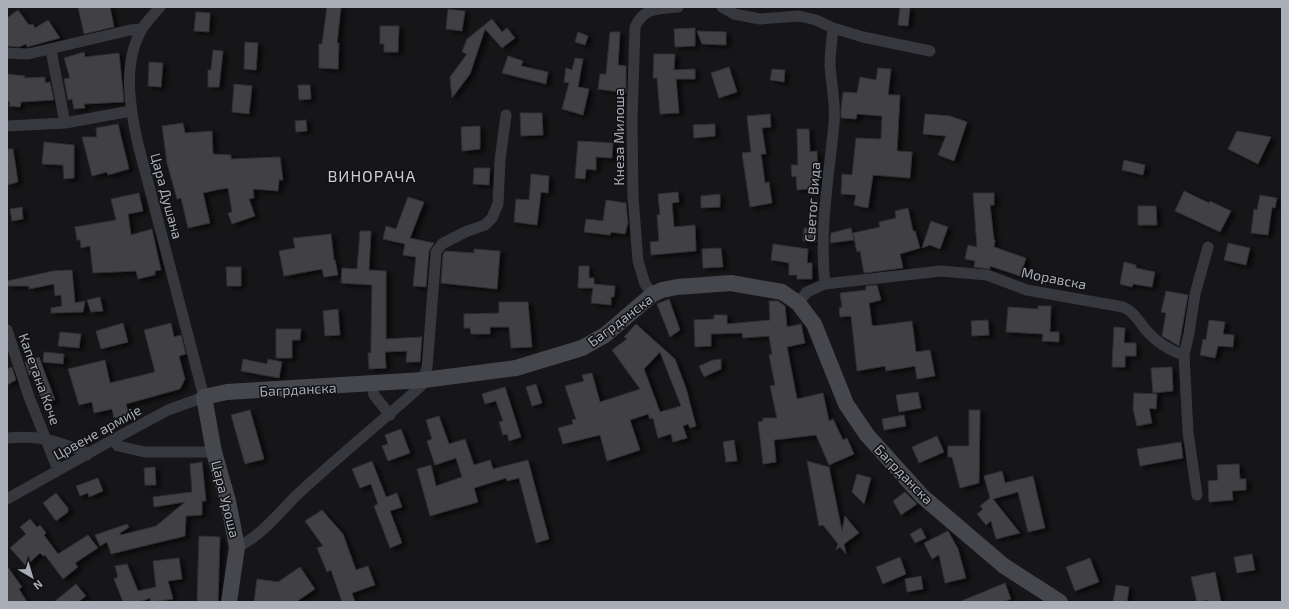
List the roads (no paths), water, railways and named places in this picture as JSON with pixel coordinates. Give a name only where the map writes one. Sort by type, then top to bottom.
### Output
[{"type":"street","name":"Цара Душана","points":[[160,7],[142,29],[132,58],[131,111],[138,144],[204,397]]},
{"type":"street","name":"Кнеза Милоша","points":[[653,294],[645,284],[638,261],[633,197],[632,120],[634,27],[639,16],[649,10],[678,7]]},
{"type":"street","points":[[722,7],[734,14],[760,19],[799,16],[816,20],[833,28],[930,51]]},
{"type":"street","name":"Светог Вида","points":[[825,284],[823,224],[834,122],[834,91],[830,65],[833,28]]},
{"type":"street","points":[[7,53],[28,54],[51,50],[130,30],[142,29]]},
{"type":"street","points":[[51,50],[65,123]]},
{"type":"street","points":[[7,126],[65,123],[131,111]]},
{"type":"street","points":[[237,547],[247,543],[257,535],[300,493],[421,386],[424,380],[436,252],[442,244],[465,232],[485,225],[492,218],[498,204],[500,160],[506,115]]},
{"type":"street","points":[[1197,495],[1191,466],[1184,355],[1195,294],[1208,248]]},
{"type":"street","name":"Моравска","points":[[798,303],[807,292],[825,284],[941,271],[987,275],[1027,290],[1123,307],[1135,315],[1154,338],[1169,349],[1184,355]]},
{"type":"street","name":"Багрданска","points":[[204,397],[227,392],[372,385],[516,368],[582,348],[605,335],[653,294],[662,290],[676,287],[731,283],[782,292],[798,303],[814,324],[846,404],[867,435],[922,496],[1004,566],[1053,600]]},
{"type":"street","name":"Капетана Коче","points":[[7,330],[29,397],[58,470]]},
{"type":"street","points":[[372,385],[374,395],[390,415]]},
{"type":"street","name":"Црвене армије","points":[[7,500],[58,470],[168,410],[204,397]]},
{"type":"street","name":"Цара Уроша","points":[[204,397],[214,452],[228,501],[237,547],[229,602]]},
{"type":"street","points":[[7,438],[28,436],[45,438]]},
{"type":"street","name":"Капетана Коче","points":[[45,438],[83,451],[87,455]]},
{"type":"street","points":[[114,439],[118,446],[145,452],[214,452]]},
{"type":"district","name":"ВИНОРАЧА","points":[[372,175]]}]
